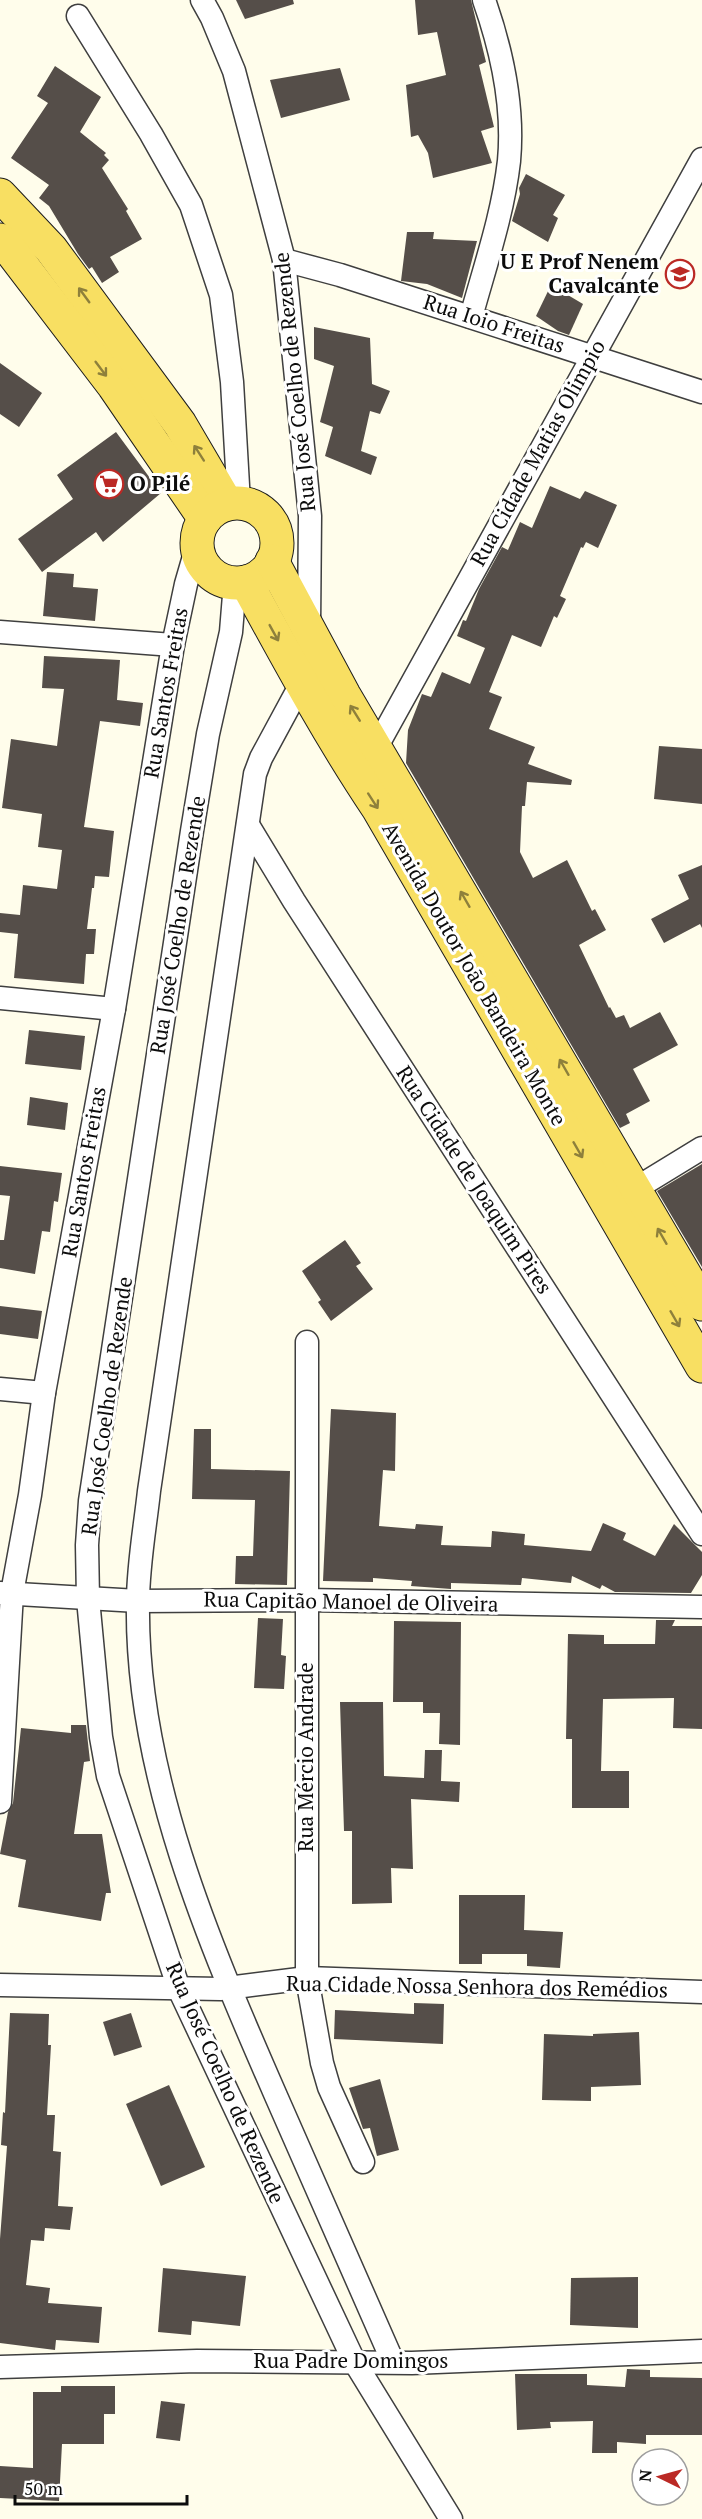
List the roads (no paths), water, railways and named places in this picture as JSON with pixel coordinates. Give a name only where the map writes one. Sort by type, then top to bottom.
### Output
[{"type":"main road","points":[[0,195],[51,249],[180,424],[217,518],[205,567],[213,575],[240,582],[263,573],[272,561],[276,539],[273,528],[260,510],[217,518]]},
{"type":"main road","points":[[0,240],[11,251],[217,518]]},
{"type":"main road","name":"Avenida Doutor João Bandeira Monte","points":[[272,561],[309,634],[702,1304]]},
{"type":"main road","name":"Avenida Doutor João Bandeira Monte","points":[[240,582],[390,829],[702,1366]]},
{"type":"street","name":"Rua José Coelho de Rezende","points":[[202,0],[234,71],[284,260],[310,516],[309,634]]},
{"type":"street","points":[[471,317],[498,219],[509,160],[504,68],[495,31],[484,0]]},
{"type":"street","points":[[78,16],[151,134],[190,205],[221,295],[232,382],[217,518]]},
{"type":"street","name":"Rua Cidade Matias Olimpio","points":[[376,748],[702,159]]},
{"type":"street","name":"Rua Ioio Freitas","points":[[284,260],[339,275],[702,392]]},
{"type":"street","name":"Rua Santos Freitas","points":[[0,1802],[6,1593],[30,1495],[44,1393],[114,1009],[173,645],[186,584],[217,518]]},
{"type":"street","name":"Rua José Coelho de Rezende","points":[[240,582],[208,734],[192,831],[90,1501],[87,1545],[88,1599],[101,1737],[108,1776],[179,1989],[354,2361],[451,2519]]},
{"type":"street","points":[[0,632],[173,645]]},
{"type":"street","name":"Rua José Coelho de Rezende","points":[[301,684],[261,758],[255,774],[149,1491],[138,1601],[142,1679],[159,1781],[173,1832],[229,1988],[393,2362]]},
{"type":"street","name":"Rua Cidade de Joaquim Pires","points":[[248,825],[294,901],[702,1534]]},
{"type":"street","points":[[0,998],[114,1009]]},
{"type":"street","points":[[635,1189],[702,1148]]},
{"type":"street","name":"Rua Mércio Andrade","points":[[307,1342],[307,1978],[317,2044],[324,2071],[363,2162]]},
{"type":"street","points":[[0,1389],[44,1393]]},
{"type":"street","name":"Rua Capitão Manoel de Oliveira","points":[[6,1593],[138,1601],[306,1600],[702,1607]]},
{"type":"street","name":"Rua Cidade Nossa Senhora dos Remédios","points":[[0,1985],[229,1988],[307,1978],[702,1992]]},
{"type":"street","name":"Rua Padre Domingos","points":[[0,2367],[197,2361],[393,2362],[702,2351]]},
{"type":"place","name":"U E Prof Nenem Cavalcante","points":[[680,274]]},
{"type":"place","name":"O Pilé","points":[[109,484]]}]
